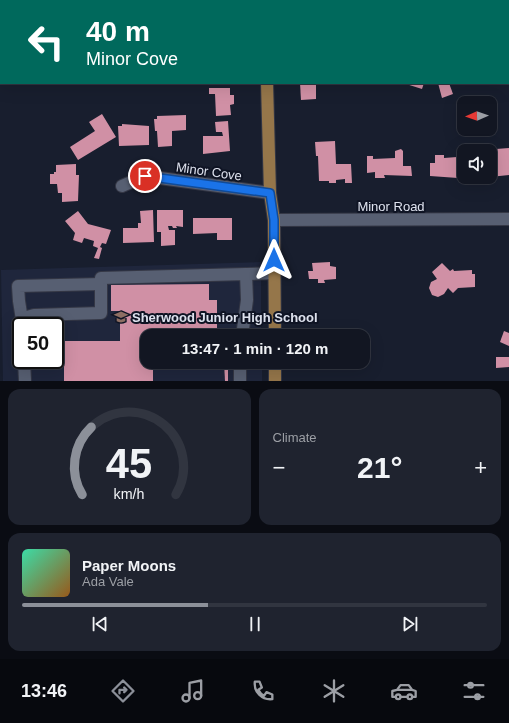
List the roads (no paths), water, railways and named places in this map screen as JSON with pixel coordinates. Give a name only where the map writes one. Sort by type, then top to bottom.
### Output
[{"type":"main road","points":[[267,84],[270,193],[274,220],[274,329]]},
{"type":"main road","points":[[275,369],[275,381]]},
{"type":"street","name":"Minor Cove","points":[[122,186],[145,176],[270,193]]},
{"type":"street","name":"Minor Road","points":[[274,220],[509,219]]},
{"type":"street","points":[[27,317],[34,315],[101,314],[101,278],[274,273]]},
{"type":"street","points":[[243,329],[246,300],[246,274]]},
{"type":"street","points":[[22,317],[18,286],[101,284]]},
{"type":"street","points":[[24,369],[25,381]]},
{"type":"street","points":[[240,369],[240,381]]},
{"type":"place","name":"Sherwood Junior High School","points":[[121,317]]}]
